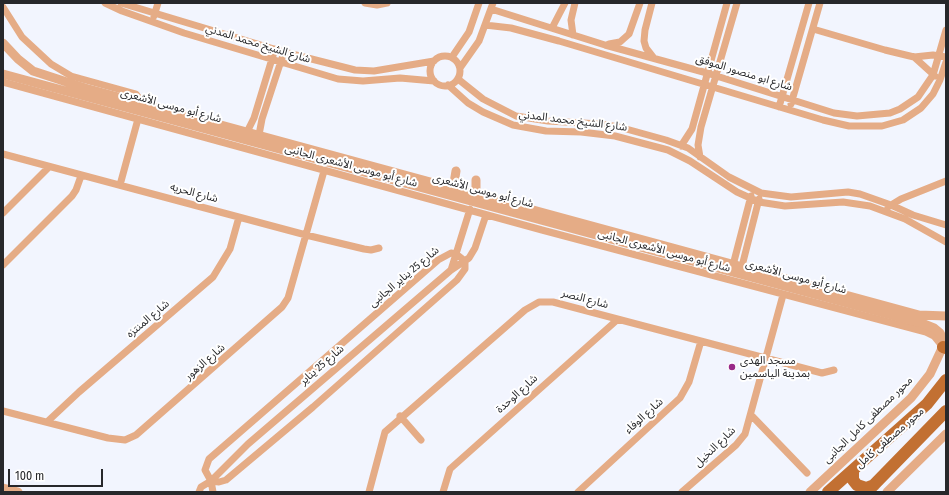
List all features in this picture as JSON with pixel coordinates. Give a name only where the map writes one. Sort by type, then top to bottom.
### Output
[{"type":"main road","name":"محور مصطفى كامل","points":[[833,491],[853,470],[927,404],[946,380]]},
{"type":"main road","name":"محور مصطفى كامل","points":[[871,489],[946,411]]},
{"type":"main road","points":[[853,470],[853,480],[857,485],[871,489]]},
{"type":"street","name":"شارع الشيخ محمد المدني","points":[[105,3],[152,22],[272,60],[332,77],[350,81],[400,78],[434,81]]},
{"type":"street","name":"شارع الشيخ محمد المدني","points":[[121,3],[284,52],[364,72],[434,61]]},
{"type":"street","points":[[143,19],[148,3]]},
{"type":"street","points":[[152,22],[158,3]]},
{"type":"street","points":[[365,3],[383,4]]},
{"type":"street","points":[[452,57],[469,32],[478,3]]},
{"type":"street","points":[[552,28],[565,3]]},
{"type":"street","points":[[573,35],[571,20],[575,3]]},
{"type":"street","points":[[605,45],[620,42],[628,34],[640,3]]},
{"type":"street","points":[[652,3],[644,41],[646,48],[653,57]]},
{"type":"street","points":[[681,146],[692,129],[726,3]]},
{"type":"street","points":[[700,157],[699,138],[737,3]]},
{"type":"street","points":[[779,107],[809,3]]},
{"type":"street","points":[[789,110],[820,3]]},
{"type":"street","points":[[3,5],[16,27],[31,46],[50,64],[64,81]]},
{"type":"street","points":[[460,68],[452,57],[444,56],[434,61],[430,71],[434,81],[440,85],[448,86],[458,79],[460,68],[474,48],[492,6]]},
{"type":"street","name":"شارع ابو منصور الموفق","points":[[492,6],[552,28],[605,45],[636,52],[845,115],[866,116],[882,114],[900,109],[909,104],[925,89],[943,56],[946,30]]},
{"type":"street","name":"شارع ابو منصور الموفق","points":[[485,25],[511,28],[559,41],[823,120],[849,126],[892,124],[904,120],[921,108],[933,94],[940,80],[946,62]]},
{"type":"street","points":[[813,29],[914,57],[943,56]]},
{"type":"street","points":[[559,41],[562,31]]},
{"type":"street","name":"شارع أبو موسى الأشعرى","points":[[3,42],[25,66],[41,74],[245,135],[737,269],[920,315],[946,316]]},
{"type":"street","points":[[245,135],[254,118],[275,49]]},
{"type":"street","points":[[259,139],[262,119],[284,52]]},
{"type":"street","points":[[633,62],[636,52]]},
{"type":"street","points":[[914,57],[940,80]]},
{"type":"street","name":"شارع أبو موسى الأشعرى","points":[[3,74],[64,81],[245,135]]},
{"type":"street","name":"شارع الشيخ محمد المدني","points":[[458,79],[483,100],[516,116],[536,120],[600,124],[619,127],[647,134],[681,146],[729,177],[761,193],[791,197],[848,192],[891,205],[913,215],[946,225]]},
{"type":"street","name":"شارع أبو موسى الأشعرى الجانبى","points":[[3,82],[486,215],[926,332],[945,344]]},
{"type":"street","name":"شارع الشيخ محمد المدني","points":[[448,86],[468,103],[483,112],[514,125],[541,130],[581,132],[615,136],[668,150],[690,161],[751,199],[759,202],[785,206],[843,202],[870,206],[905,219],[946,242]]},
{"type":"street","points":[[120,184],[138,119]]},
{"type":"street","name":"شارع الحريه","points":[[3,154],[82,176],[120,184],[306,235],[364,249],[371,250],[379,248]]},
{"type":"street","points":[[3,213],[48,167]]},
{"type":"street","name":"شارع الزهور","points":[[3,411],[113,439],[124,440],[136,435],[282,307],[288,298],[324,171]]},
{"type":"street","points":[[454,188],[456,171]]},
{"type":"street","name":"شارع أبو موسى الأشعرى","points":[[395,176],[419,175],[476,195],[547,210],[642,237],[737,269],[929,326],[942,336],[945,344]]},
{"type":"street","points":[[3,265],[72,196],[82,176]]},
{"type":"street","points":[[476,180],[476,195]]},
{"type":"street","points":[[886,211],[891,205],[901,199],[946,181]]},
{"type":"street","points":[[737,269],[753,190]]},
{"type":"street","points":[[737,269],[761,193]]},
{"type":"street","points":[[451,270],[470,210]]},
{"type":"street","name":"شارع 25 يناير","points":[[199,492],[204,485],[211,481],[248,444],[303,396],[451,270],[471,256],[486,215]]},
{"type":"street","name":"شارع المنتزه","points":[[48,422],[79,392],[213,277],[230,249],[239,217]]},
{"type":"street","name":"شارع 25 يناير الجانبى","points":[[211,481],[205,470],[209,459],[442,256],[451,253],[456,254],[465,261]]},
{"type":"street","points":[[212,492],[211,481],[219,482],[226,480],[313,407],[458,280],[465,269],[465,261]]},
{"type":"street","name":"شارع النخيل","points":[[682,492],[741,439],[747,429],[783,294]]},
{"type":"street","name":"شارع النصر","points":[[369,492],[382,437],[385,432],[400,416],[532,305],[546,301],[822,373],[834,370]]},
{"type":"street","name":"شارع الوحدة","points":[[443,492],[450,469],[617,320]]},
{"type":"street","points":[[351,336],[361,346]]},
{"type":"street","name":"شارع الوفاء","points":[[578,492],[680,398],[689,382],[701,341]]},
{"type":"street","name":"محور مصطفى كامل الجانبى","points":[[810,492],[911,398],[930,374],[945,344]]},
{"type":"street","points":[[340,364],[349,374]]},
{"type":"street","points":[[303,396],[313,407]]},
{"type":"street","points":[[751,414],[806,473]]},
{"type":"street","points":[[400,416],[421,440]]},
{"type":"street","points":[[887,492],[946,434]]},
{"type":"street","points":[[3,488],[18,492]]},
{"type":"place","name":"مسجد الهدى بمدينة الياسمين","points":[[732,367]]}]
